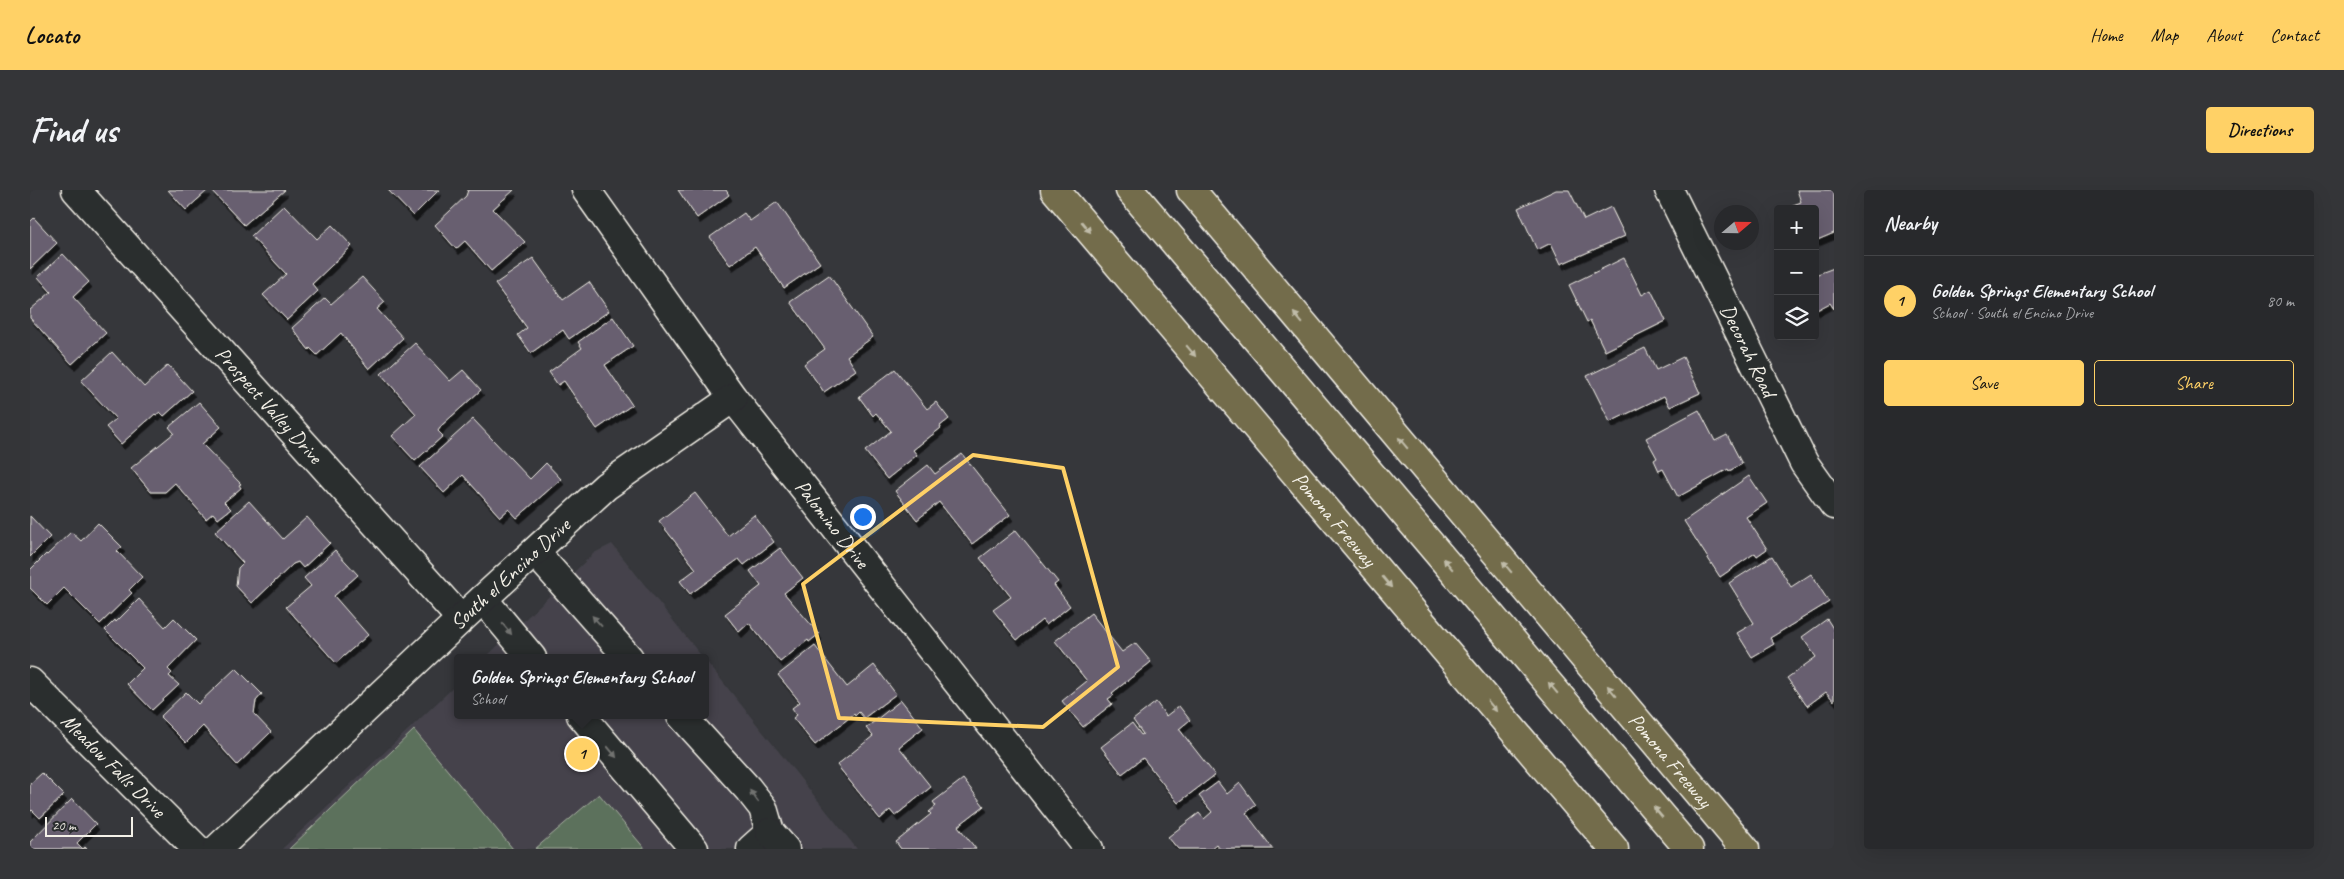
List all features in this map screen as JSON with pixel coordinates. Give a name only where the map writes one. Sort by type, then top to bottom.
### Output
[{"type":"highway","name":"Pomona Freeway","points":[[1055,190],[1614,849]]},
{"type":"highway","points":[[1108,190],[1664,849]]},
{"type":"highway","points":[[1130,190],[1689,849]]},
{"type":"highway","name":"Pomona Freeway","points":[[1191,190],[1745,849]]},
{"type":"street","name":"Prospect Valley Drive","points":[[76,190],[461,619]]},
{"type":"street","name":"Palomino Drive","points":[[586,190],[733,398],[1089,849]]},
{"type":"street","name":"Decorah Road","points":[[1669,190],[1804,463],[1834,505]]},
{"type":"street","name":"South el Encino Drive","points":[[216,849],[482,599],[606,486],[733,398]]},
{"type":"street","points":[[535,552],[625,654]]},
{"type":"street","points":[[482,599],[529,654]]},
{"type":"street","name":"Meadow Falls Drive","points":[[30,682],[197,849]]},
{"type":"street","points":[[584,719],[694,849]]},
{"type":"street","points":[[685,719],[763,808],[769,843]]},
{"type":"highlighted area","points":[[973,455],[1063,468],[1118,667],[1043,727],[839,718],[803,584]]},
{"type":"shaded area","points":[[612,544],[700,654],[489,654],[594,553]]},
{"type":"shaded area","points":[[709,665],[857,849],[282,849],[454,687],[454,719],[709,719]]},
{"type":"green space","points":[[414,730],[513,849],[289,849]]},
{"type":"green space","points":[[599,794],[645,849],[535,849]]},
{"type":"building","points":[[168,190],[208,190],[186,210]]},
{"type":"building","points":[[211,190],[285,190],[244,225]]},
{"type":"building","points":[[388,190],[439,190],[413,216]]},
{"type":"building","points":[[468,190],[514,190],[493,209],[525,242],[491,271],[465,241],[456,249],[435,225],[466,196]]},
{"type":"building","points":[[678,190],[726,190],[729,195],[697,218]]},
{"type":"building","points":[[1556,190],[1569,190],[1584,220],[1611,207],[1625,236],[1561,264],[1551,243],[1537,250],[1518,208]]},
{"type":"building","points":[[1797,190],[1834,190],[1834,233],[1819,239],[1819,205],[1793,205],[1801,202]]},
{"type":"building","points":[[777,202],[820,263],[784,288],[755,247],[730,265],[710,237],[744,213],[750,221]]},
{"type":"building","points":[[284,205],[317,239],[332,225],[352,246],[312,284],[318,291],[287,320],[263,295],[286,274],[251,236]]},
{"type":"building","points":[[34,218],[57,243],[30,269],[30,222]]},
{"type":"building","points":[[63,254],[89,282],[73,297],[106,333],[72,364],[30,318],[30,310],[51,292],[38,277]]},
{"type":"building","points":[[533,258],[563,300],[589,282],[609,311],[569,339],[563,330],[531,353],[518,335],[527,328],[495,284]]},
{"type":"building","points":[[1624,258],[1642,295],[1651,290],[1666,321],[1605,351],[1590,320],[1587,322],[1569,285]]},
{"type":"building","points":[[1834,268],[1834,309],[1830,303],[1819,309],[1819,274]]},
{"type":"building","points":[[829,275],[873,337],[847,356],[856,370],[824,392],[804,364],[825,349],[790,302]]},
{"type":"building","points":[[362,277],[385,302],[377,309],[403,338],[369,369],[341,333],[317,355],[310,348],[309,350],[292,328],[325,298],[331,304]]},
{"type":"building","points":[[613,317],[633,346],[605,365],[632,405],[597,429],[564,381],[558,385],[549,372],[582,348],[578,342]]},
{"type":"building","points":[[415,343],[450,381],[463,370],[481,390],[442,425],[438,431],[443,436],[415,461],[392,436],[416,414],[381,374]]},
{"type":"building","points":[[1645,348],[1656,370],[1683,357],[1700,393],[1670,407],[1664,396],[1610,422],[1587,376]]},
{"type":"building","points":[[112,352],[144,387],[168,365],[192,391],[164,416],[160,412],[155,414],[121,444],[106,427],[116,419],[81,381]]},
{"type":"building","points":[[895,369],[927,409],[936,402],[949,419],[940,426],[941,428],[913,450],[917,455],[887,479],[865,451],[891,431],[876,413],[873,416],[859,397]]},
{"type":"building","points":[[199,402],[221,427],[202,444],[241,484],[239,485],[241,488],[224,502],[231,509],[218,519],[213,513],[206,519],[175,483],[165,492],[151,492],[131,468],[174,433],[169,427]]},
{"type":"building","points":[[1699,410],[1715,441],[1727,435],[1742,464],[1729,471],[1728,469],[1678,497],[1663,469],[1659,471],[1654,460],[1657,458],[1646,438]]},
{"type":"building","points":[[473,419],[530,479],[546,463],[561,479],[517,518],[509,509],[500,517],[463,475],[444,493],[420,467]]},
{"type":"building","points":[[962,454],[1010,515],[972,544],[939,502],[917,520],[895,491],[928,465],[935,474]]},
{"type":"building","points":[[1749,476],[1767,503],[1746,517],[1767,549],[1757,556],[1755,553],[1720,577],[1684,521]]},
{"type":"building","points":[[695,493],[728,536],[754,515],[774,542],[744,565],[739,559],[690,594],[680,581],[696,569],[659,521]]},
{"type":"building","points":[[249,501],[283,539],[307,517],[330,543],[303,568],[298,562],[293,564],[252,603],[236,586],[238,568],[243,563],[215,532]]},
{"type":"building","points":[[30,516],[50,537],[30,557]]},
{"type":"building","points":[[98,523],[122,547],[117,551],[142,577],[129,590],[132,593],[100,624],[64,588],[47,605],[30,588],[30,570],[46,554],[71,532],[81,541]]},
{"type":"building","points":[[1016,530],[1058,582],[1054,585],[1070,606],[1046,625],[1042,620],[1017,640],[993,610],[1011,597],[980,558]]},
{"type":"building","points":[[780,548],[803,578],[784,593],[819,634],[809,642],[808,640],[780,662],[749,623],[739,632],[725,614],[761,586],[750,571]]},
{"type":"building","points":[[335,550],[358,575],[334,596],[368,635],[336,663],[286,607],[311,586],[304,578]]},
{"type":"building","points":[[1772,556],[1791,587],[1811,574],[1829,602],[1770,638],[1774,644],[1752,657],[1737,633],[1754,623],[1729,583]]},
{"type":"building","points":[[139,599],[165,627],[174,618],[196,640],[168,669],[172,673],[169,676],[179,685],[152,710],[127,684],[143,668],[105,630]]},
{"type":"building","points":[[1091,613],[1122,652],[1135,643],[1151,662],[1112,693],[1114,695],[1108,699],[1112,704],[1083,727],[1062,701],[1087,681],[1055,641]]},
{"type":"building","points":[[1827,619],[1834,630],[1834,701],[1826,692],[1807,706],[1787,678],[1816,657],[1802,637]]},
{"type":"building","points":[[815,646],[847,687],[874,665],[896,694],[864,718],[859,712],[855,716],[854,714],[815,745],[793,718],[797,715],[792,708],[800,702],[778,675]]},
{"type":"building","points":[[236,668],[262,694],[256,701],[254,714],[271,732],[237,765],[203,726],[186,743],[160,717],[186,692],[198,704]]},
{"type":"building","points":[[901,700],[923,728],[899,747],[931,787],[895,816],[890,810],[880,819],[837,765],[873,736],[866,728]]},
{"type":"building","points":[[1156,702],[1166,716],[1179,706],[1190,720],[1179,729],[1215,775],[1178,803],[1143,758],[1122,774],[1101,747],[1132,723],[1141,735],[1143,734],[1133,720]]},
{"type":"building","points":[[42,773],[64,795],[40,818],[32,810],[30,812],[30,784]]},
{"type":"building","points":[[963,779],[984,806],[958,826],[976,849],[901,849],[896,842],[931,814],[929,812],[936,806],[933,802]]},
{"type":"building","points":[[1218,782],[1227,794],[1240,783],[1256,805],[1246,813],[1273,849],[1220,849],[1216,844],[1210,849],[1178,849],[1168,837],[1199,813],[1204,819],[1212,812],[1199,796]]},
{"type":"building","points":[[72,799],[96,824],[77,843],[83,849],[30,849],[30,842]]},
{"type":"place","name":"Golden Springs Elementary School","points":[[582,754]]}]
